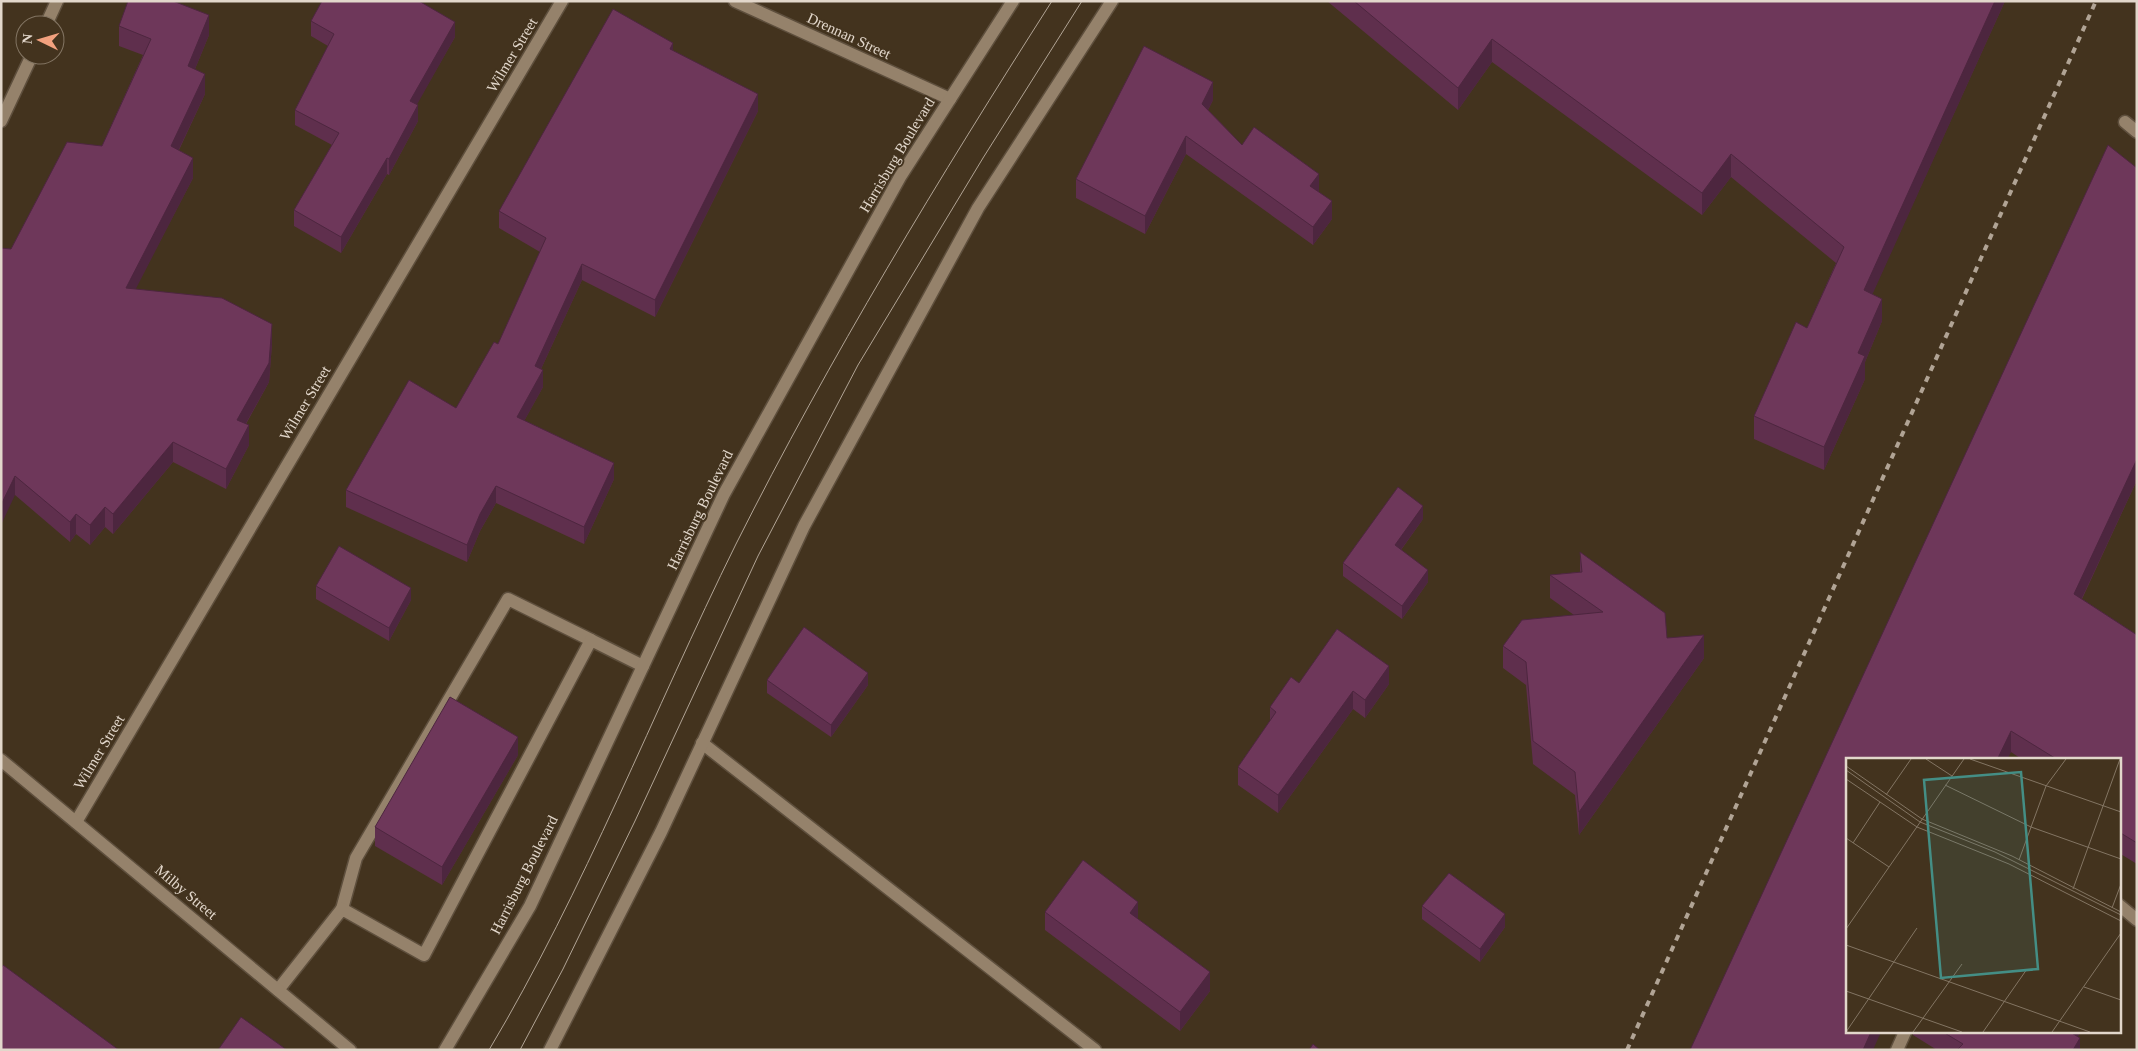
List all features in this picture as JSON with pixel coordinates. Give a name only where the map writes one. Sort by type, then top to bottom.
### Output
[{"type":"main road","points":[[51,15],[57,1]]},
{"type":"main road","name":"Wilmer Street","points":[[76,822],[562,1]]},
{"type":"main road","name":"Drennan Street","points":[[735,1],[950,99]]},
{"type":"main road","name":"Harrisburg Boulevard","points":[[445,1050],[530,906],[724,494],[900,177],[1013,1]]},
{"type":"main road","points":[[550,1050],[661,832],[804,526],[978,208],[1112,1]]},
{"type":"main road","points":[[1,121],[27,65]]},
{"type":"main road","points":[[2125,122],[2137,132]]},
{"type":"main road","points":[[278,990],[342,910],[356,858],[508,599],[643,666]]},
{"type":"main road","points":[[342,910],[424,955],[590,640]]},
{"type":"main road","points":[[702,743],[1095,1050]]},
{"type":"main road","name":"Milby Street","points":[[1,760],[350,1050]]},
{"type":"main road","points":[[2120,906],[2137,920]]},
{"type":"main road","points":[[1897,1050],[1904,1034]]},
{"type":"building","points":[[128,1],[173,1],[209,15],[188,66],[205,74],[171,146],[193,158],[126,288],[222,298],[272,324],[269,363],[237,420],[249,425],[226,469],[173,442],[113,514],[105,507],[90,525],[76,514],[70,522],[15,476],[1,505],[1,248],[11,249],[67,142],[102,146],[151,39],[119,26]]},
{"type":"building","points":[[322,1],[419,1],[455,22],[410,101],[418,105],[389,159],[387,158],[341,237],[294,210],[339,133],[295,110],[334,34],[311,21]]},
{"type":"building","points":[[1354,1],[1995,1],[1864,290],[1882,299],[1858,353],[1865,356],[1824,447],[1754,416],[1796,322],[1807,328],[1844,247],[1731,154],[1702,193],[1492,39],[1458,88]]},
{"type":"building","points":[[613,9],[673,43],[670,49],[758,94],[655,300],[582,264],[535,366],[543,370],[517,417],[614,463],[584,527],[496,486],[480,514],[467,545],[346,490],[409,380],[456,408],[494,342],[498,344],[546,238],[499,211]]},
{"type":"building","points":[[1144,46],[1213,82],[1202,104],[1242,145],[1254,127],[1319,174],[1310,186],[1332,201],[1313,227],[1186,136],[1145,216],[1076,179]]},
{"type":"building","points":[[2108,145],[2137,168],[2137,459],[2074,594],[2137,635],[2137,843],[2120,833],[2120,758],[2055,758],[2011,731],[1998,758],[1846,758],[1846,1034],[1870,1034],[1863,1050],[1690,1050]]},
{"type":"building","points":[[1398,487],[1423,506],[1395,545],[1428,570],[1402,606],[1343,563]]},
{"type":"building","points":[[339,546],[411,588],[389,628],[316,586]]},
{"type":"building","points":[[1580,552],[1665,613],[1667,638],[1704,635],[1579,812],[1575,772],[1533,741],[1526,662],[1503,646],[1522,620],[1603,612],[1550,575],[1582,572]]},
{"type":"building","points":[[804,627],[868,673],[831,725],[767,680]]},
{"type":"building","points":[[1337,629],[1389,666],[1365,700],[1353,691],[1278,795],[1238,767],[1276,712],[1270,707],[1291,677],[1299,683]]},
{"type":"building","points":[[450,697],[518,737],[442,867],[375,827]]},
{"type":"building","points":[[1083,860],[1138,902],[1130,913],[1210,972],[1180,1012],[1045,912]]},
{"type":"building","points":[[1449,873],[1505,914],[1480,949],[1422,906]]},
{"type":"building","points":[[3,965],[119,1050],[1,1050],[1,968]]},
{"type":"building","points":[[241,1017],[287,1050],[218,1050]]},
{"type":"building","points":[[1946,1034],[2073,1034],[2080,1038],[2073,1050],[1957,1050],[1963,1044]]},
{"type":"building","points":[[1313,1044],[1320,1050],[1309,1050]]},
{"type":"tram line","points":[[489,1050],[524,989],[556,927],[617,800],[705,607],[809,405],[927,201],[1052,1]]},
{"type":"tram line","points":[[520,1050],[563,969],[635,821],[758,556],[858,365],[983,158],[1082,1]]},
{"type":"railway","points":[[1627,1050],[2096,1]]}]
